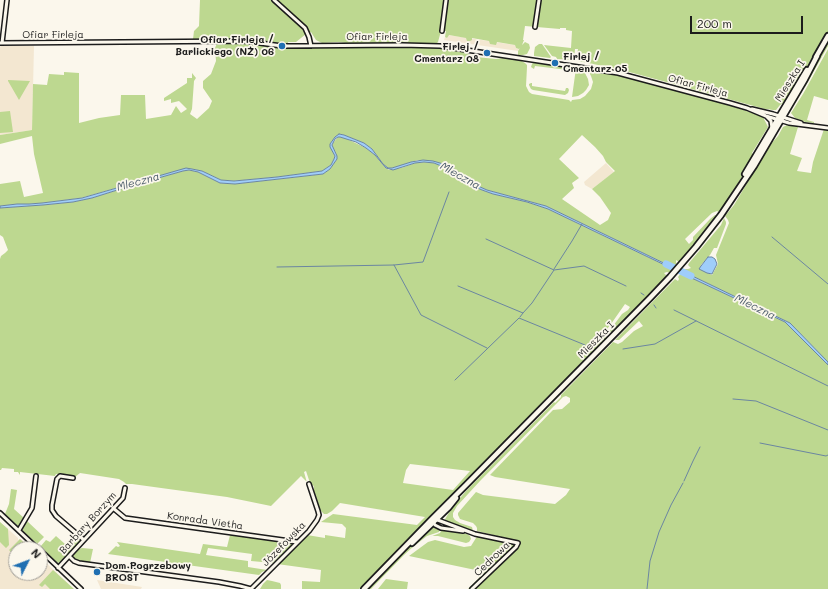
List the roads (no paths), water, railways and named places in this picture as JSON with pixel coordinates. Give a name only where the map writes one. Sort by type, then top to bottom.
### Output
[{"type":"street","points":[[1,43],[7,0]]},
{"type":"street","points":[[274,0],[308,32],[311,46]]},
{"type":"street","points":[[442,31],[446,0]]},
{"type":"street","points":[[535,27],[539,0]]},
{"type":"street","name":"Mieszka I","points":[[731,200],[745,173],[771,130],[790,104],[805,79],[828,36]]},
{"type":"street","points":[[304,46],[309,37]]},
{"type":"street","name":"Ofiar Firleja","points":[[1,43],[245,41],[282,46],[437,46],[618,72],[747,108],[780,118],[792,124],[828,128]]},
{"type":"street","name":"Mieszka I","points":[[364,589],[401,551],[416,540],[466,485],[682,264],[711,229],[754,166],[803,76],[817,56]]},
{"type":"street","name":"Ofiar Firleja","points":[[747,108],[766,116],[780,118]]},
{"type":"street","points":[[766,116],[771,121],[771,130]]},
{"type":"street","points":[[19,530],[33,505],[36,476]]},
{"type":"street","points":[[73,478],[60,476],[57,478],[52,510],[56,516],[84,540]]},
{"type":"street","name":"Józefowska","points":[[251,589],[316,523],[318,511],[309,484]]},
{"type":"street","name":"Mieszka I","points":[[434,520],[448,508],[466,485]]},
{"type":"street","name":"Barbary Borzym","points":[[58,568],[123,498],[125,488]]},
{"type":"street","name":"Konrada Vietha","points":[[113,508],[125,518],[298,542]]},
{"type":"street","points":[[0,513],[30,541]]},
{"type":"street","points":[[441,515],[441,522]]},
{"type":"street","name":"Cedrowa","points":[[434,520],[466,531]]},
{"type":"street","name":"Cedrowa","points":[[434,520],[441,528],[466,531],[515,542],[518,544],[472,589]]},
{"type":"street","points":[[69,556],[79,563],[219,582],[251,589]]},
{"type":"street","points":[[48,559],[81,589]]},
{"type":"water","points":[[339,134],[364,143],[372,149],[383,164],[388,168],[423,160],[440,163],[454,169],[478,186],[487,190],[546,206],[674,268],[673,269],[548,209],[482,190],[473,186],[451,170],[434,163],[415,163],[393,170],[386,168],[375,155],[366,148],[356,142],[340,137],[335,139],[332,145],[337,159],[330,169],[323,174],[235,184],[220,183],[198,172],[189,170],[73,202],[0,208],[0,206],[82,198],[186,168],[202,171],[221,180],[234,181],[322,171],[331,165],[334,159],[335,156],[330,144]]},
{"type":"water","points":[[708,257],[715,259],[717,264],[712,274],[699,269]]},
{"type":"water","points":[[682,271],[790,323],[828,362],[828,365],[785,322],[681,273]]},
{"type":"waterway","points":[[277,267],[394,265],[423,262],[449,192]]},
{"type":"waterway","points":[[554,269],[582,224]]},
{"type":"waterway","points":[[772,237],[828,284]]},
{"type":"waterway","points":[[486,239],[554,270],[532,303],[523,313]]},
{"type":"waterway","name":"Mleczna","points":[[666,264],[691,276]]},
{"type":"waterway","points":[[394,265],[421,315],[487,348]]},
{"type":"waterway","points":[[554,270],[584,266],[626,286]]},
{"type":"waterway","points":[[458,286],[523,313],[520,317]]},
{"type":"waterway","points":[[674,310],[828,386]]},
{"type":"waterway","points":[[455,380],[519,318],[585,345]]},
{"type":"waterway","points":[[623,349],[655,344],[696,321]]},
{"type":"waterway","points":[[733,399],[756,401],[828,430]]},
{"type":"waterway","points":[[760,443],[826,456],[828,455]]},
{"type":"waterway","points":[[684,481],[700,447]]},
{"type":"waterway","points":[[647,589],[650,561],[659,532],[683,483]]},
{"type":"place","name":"Ofiar Firleja / Barlickiego (NŻ) 06","points":[[282,46]]},
{"type":"place","name":"Firlej / Cmentarz 08","points":[[487,53]]},
{"type":"place","name":"Firlej / Cmentarz 05","points":[[555,63]]},
{"type":"place","name":"Dom Pogrzebowy BROST","points":[[97,572]]}]
